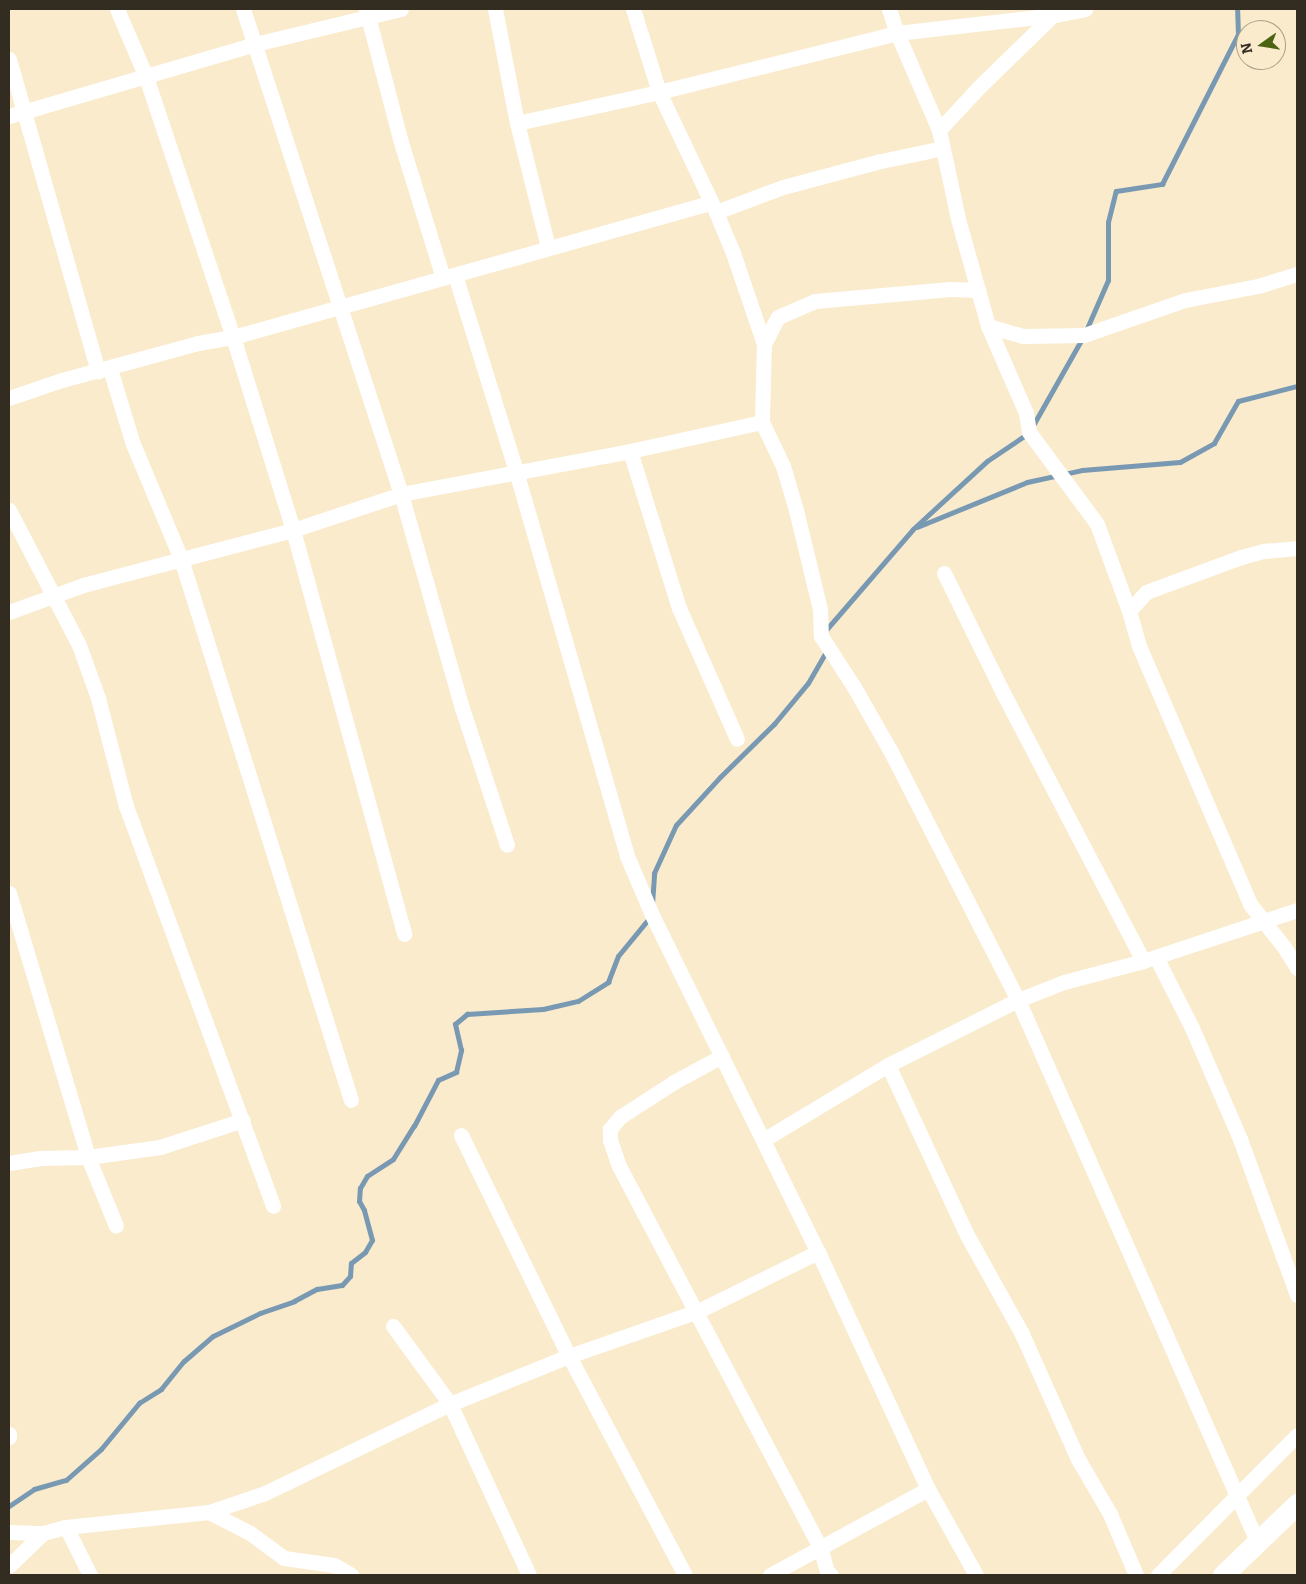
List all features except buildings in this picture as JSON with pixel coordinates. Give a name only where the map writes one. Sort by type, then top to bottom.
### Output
[{"type":"main road","points":[[1223,1575],[1297,1504]]},
{"type":"street","points":[[117,9],[146,77],[233,337],[293,530],[404,934]]},
{"type":"street","points":[[244,9],[401,494],[462,708],[507,845]]},
{"type":"street","points":[[9,116],[366,12],[401,9]]},
{"type":"street","points":[[495,9],[517,123],[548,247]]},
{"type":"street","points":[[633,9],[659,92],[733,253],[764,344],[762,422],[783,466],[796,510],[820,609],[821,636],[854,687],[890,750],[1018,1000],[1257,1541]]},
{"type":"street","points":[[889,9],[897,33],[939,130],[958,220],[988,326],[1026,413],[1029,432],[1097,524],[1129,611],[1139,646],[1250,904],[1297,968]]},
{"type":"street","points":[[517,123],[659,92],[897,33],[1085,9]]},
{"type":"street","points":[[366,12],[400,138],[516,471],[627,856],[652,915],[818,1252],[928,1489],[976,1575]]},
{"type":"street","points":[[939,130],[979,87],[1056,12]]},
{"type":"street","points":[[9,59],[104,370],[181,559],[350,1100]]},
{"type":"street","points":[[9,398],[62,380],[198,344],[233,337],[449,277],[548,247],[713,207],[880,161],[943,148]]},
{"type":"street","points":[[988,326],[1023,336],[1084,335],[1185,300],[1258,286],[1297,274]]},
{"type":"street","points":[[764,344],[778,317],[815,301],[950,289],[978,290]]},
{"type":"street","points":[[9,612],[83,585],[293,530],[401,494],[630,451],[762,422]]},
{"type":"street","points":[[630,451],[679,608],[737,739]]},
{"type":"street","points":[[9,510],[79,645],[98,698],[126,806],[243,1120],[273,1206]]},
{"type":"street","points":[[1129,611],[1146,592],[1241,557],[1264,551],[1297,548]]},
{"type":"street","points":[[944,573],[1001,689],[1150,959],[1192,1028],[1240,1139],[1297,1295]]},
{"type":"street","points":[[9,893],[88,1157],[116,1226]]},
{"type":"street","points":[[763,1140],[888,1065],[1018,1000],[1064,982],[1150,959],[1297,910]]},
{"type":"street","points":[[722,1056],[632,1107],[610,1129],[610,1140],[620,1166],[820,1547],[827,1571],[831,1575]]},
{"type":"street","points":[[888,1065],[967,1235],[1022,1334],[1078,1459],[1110,1514],[1136,1575]]},
{"type":"street","points":[[9,1163],[41,1158],[88,1157],[160,1147],[243,1120]]},
{"type":"street","points":[[461,1135],[569,1356],[685,1575]]},
{"type":"street","points":[[9,1532],[42,1533],[66,1527],[209,1512],[265,1493],[450,1404],[569,1356],[698,1312],[818,1252]]},
{"type":"street","points":[[393,1326],[450,1404],[529,1575]]},
{"type":"street","points":[[1158,1575],[1236,1494],[1297,1435]]},
{"type":"street","points":[[770,1575],[928,1489]]},
{"type":"street","points":[[209,1512],[250,1533],[284,1558],[334,1564],[351,1575]]},
{"type":"street","points":[[66,1527],[90,1575]]},
{"type":"street","points":[[9,1566],[42,1533]]},
{"type":"waterway","points":[[1032,427],[1084,335],[1108,280],[1108,222],[1116,191],[1162,184],[1238,34],[1237,9]]},
{"type":"waterway","points":[[917,527],[1027,482],[1082,470],[1180,462],[1214,443],[1238,401],[1297,386]]},
{"type":"waterway","points":[[825,631],[913,529],[987,461],[1027,434]]},
{"type":"waterway","points":[[652,904],[654,873],[676,825],[720,777],[774,724],[808,683],[827,650]]},
{"type":"waterway","points":[[9,1506],[34,1489],[66,1480],[101,1449],[139,1403],[161,1389],[184,1361],[213,1336],[260,1313],[294,1301],[317,1289],[342,1285],[350,1276],[351,1263],[365,1252],[372,1240],[364,1210],[359,1201],[360,1188],[367,1176],[393,1159],[414,1126],[438,1080],[456,1072],[461,1050],[455,1024],[467,1014],[543,1009],[578,1001],[608,982],[618,956],[650,917]]}]
